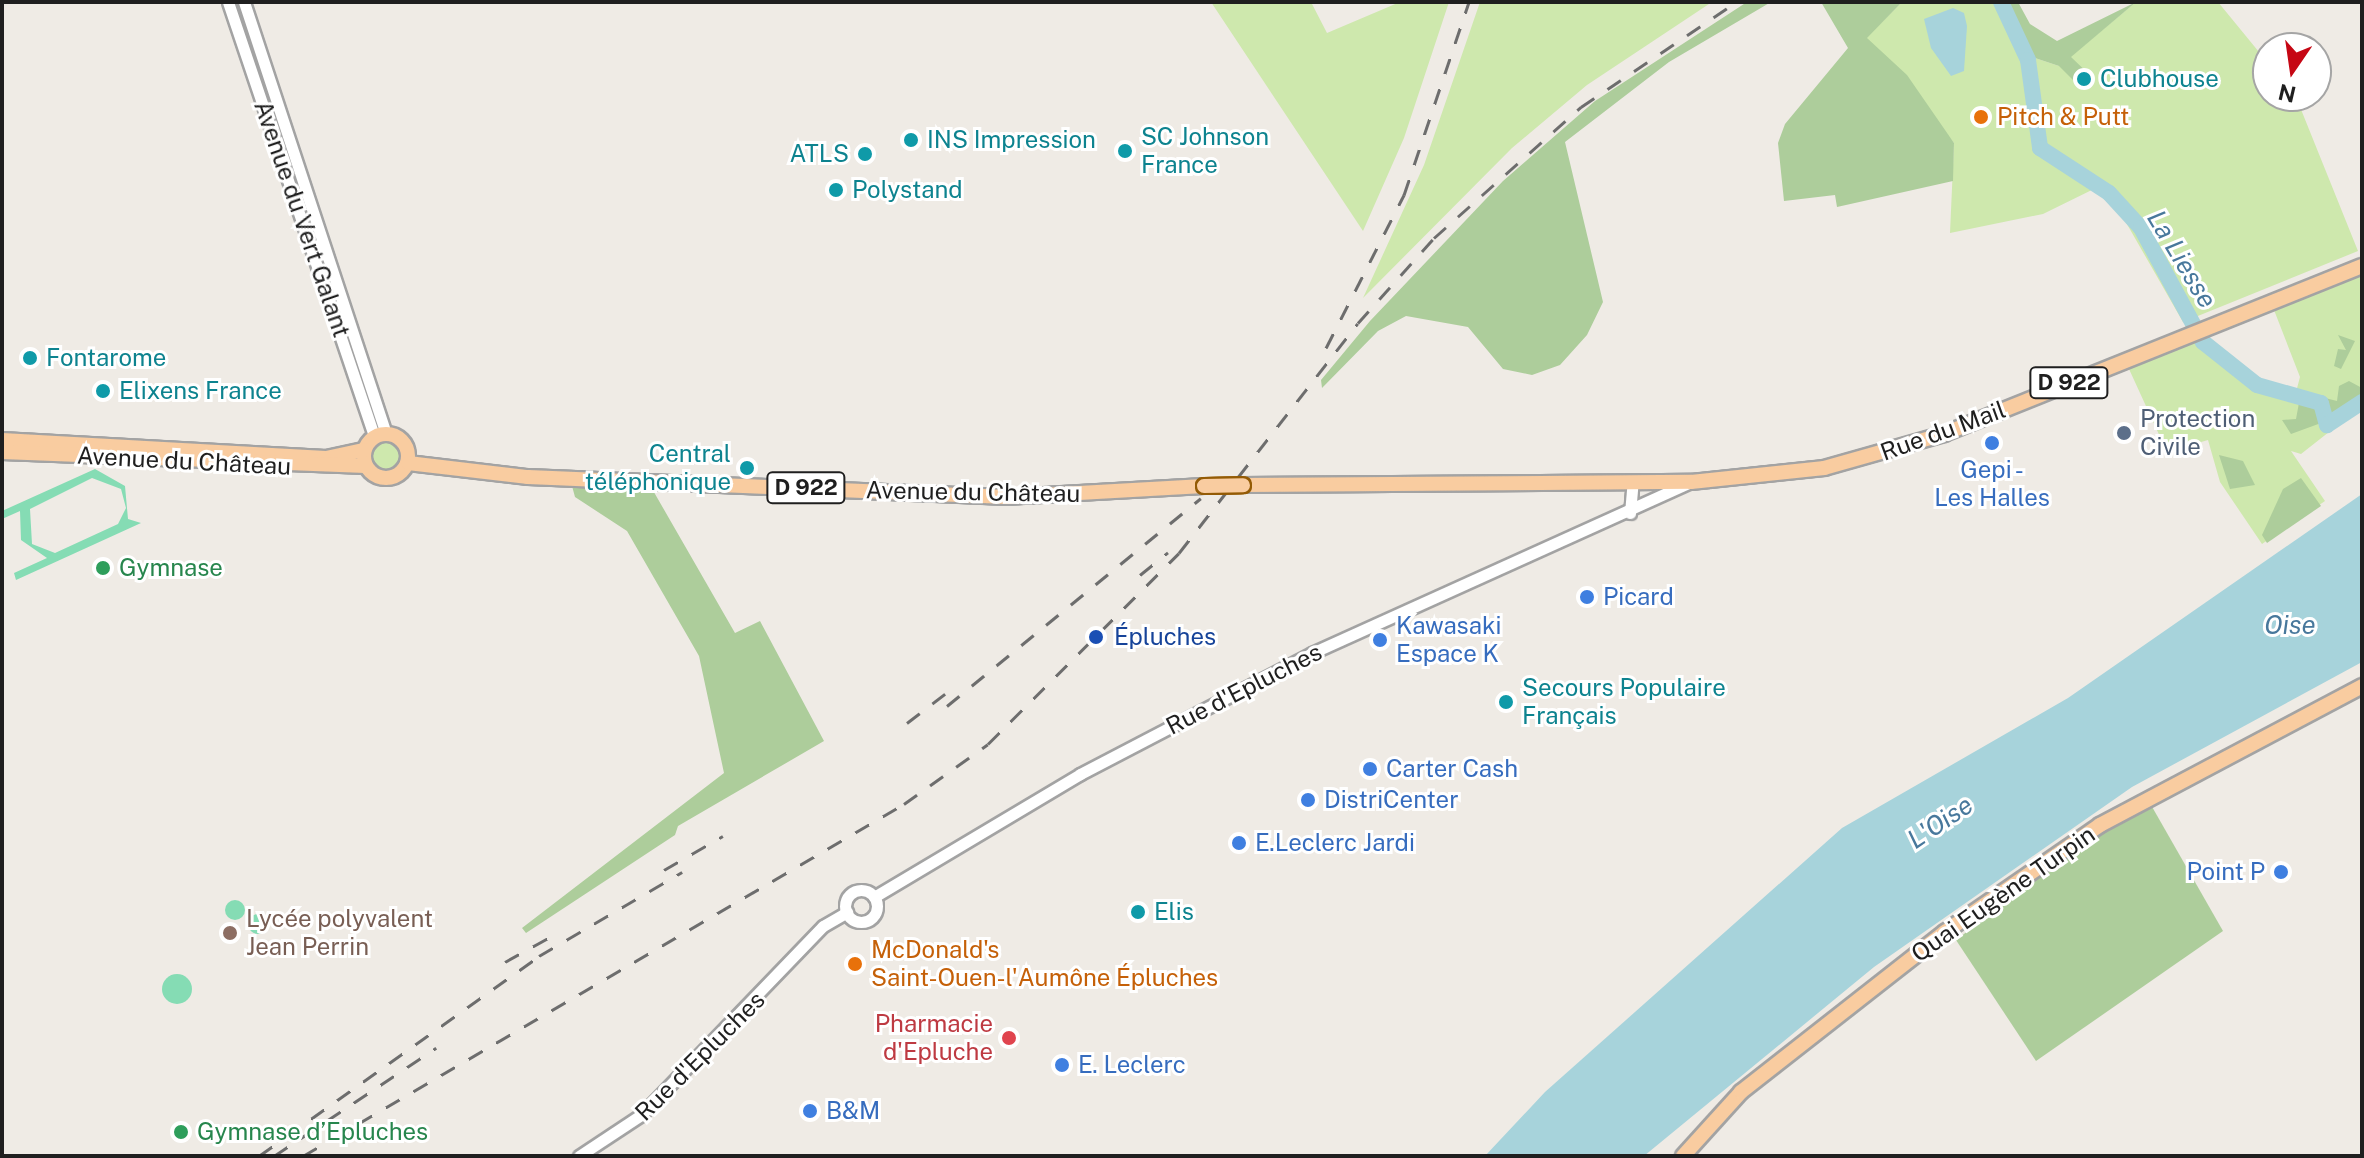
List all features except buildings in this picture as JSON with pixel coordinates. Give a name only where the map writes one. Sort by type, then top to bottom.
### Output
[{"type":"main road","name":"Rue du Mail","points":[[1691,482],[1885,455],[2362,266]]},
{"type":"main road","points":[[380,435],[403,440],[408,463],[387,478],[366,466],[364,450],[380,435]]},
{"type":"main road","name":"Avenue du Château","points":[[2,440],[326,458],[364,450]]},
{"type":"main road","name":"Avenue du Château","points":[[2,452],[366,466]]},
{"type":"main road","name":"Avenue du Château","points":[[408,463],[528,477],[1007,497],[1243,485],[1633,481]]},
{"type":"main road","name":"D 922","points":[[1633,481],[1691,482]]},
{"type":"main road","name":"Quai Eugène Turpin","points":[[1683,1156],[1741,1092],[1945,932],[2100,825],[2362,686]]},
{"type":"street","name":"Avenue du Vert Galant","points":[[228,2],[380,435]]},
{"type":"street","name":"Avenue du Vert Galant","points":[[244,2],[380,435]]},
{"type":"street","points":[[1630,513],[1633,481]]},
{"type":"street","points":[[1644,508],[1655,481]]},
{"type":"street","name":"Rue d'Epluches","points":[[874,897],[1068,781],[1270,674],[1412,604],[1644,508],[1691,482]]},
{"type":"street","points":[[856,891],[874,897],[868,920],[847,912],[856,891]]},
{"type":"street","name":"Rue d'Epluches","points":[[579,1156],[609,1142],[659,1099],[823,926],[847,912]]},
{"type":"green space","points":[[1211,2],[1311,2],[1327,33],[1400,2],[1449,2],[1404,138],[1363,231]]},
{"type":"green space","points":[[1480,2],[1712,2],[1587,85],[1512,148],[1363,298],[1424,165]]},
{"type":"green space","points":[[1747,2],[1771,2],[1669,62],[1565,142],[1603,302],[1587,335],[1560,365],[1532,375],[1503,369],[1468,327],[1406,316],[1378,331],[1322,388],[1321,380],[1370,321],[1503,181],[1595,101]]},
{"type":"green space","points":[[1821,2],[1902,2],[1867,38],[1907,75],[1954,143],[1953,181],[1837,207],[1835,195],[1784,201],[1778,143],[1785,124],[1848,48]]},
{"type":"green space","points":[[1902,2],[1996,2],[2020,53],[2059,66],[2136,2],[2218,2],[2252,43],[2252,112],[2302,112],[2358,251],[2183,322],[2104,184],[2043,214],[1950,233],[1954,143],[1866,38]]},
{"type":"green space","points":[[1996,2],[2018,2],[2030,24],[2057,41],[2136,2],[2071,57],[2094,79],[2083,90],[2059,66],[2020,53]]},
{"type":"green space","points":[[2362,275],[2362,406],[2301,454],[2291,451],[2325,501],[2262,544],[2220,482],[2208,440],[2167,452],[2129,369],[2204,336],[2256,382],[2296,392],[2300,377],[2274,310]]},
{"type":"green space","points":[[2338,335],[2355,341],[2341,369],[2334,366],[2338,349],[2346,350]]},
{"type":"green space","points":[[2349,381],[2362,388],[2362,408],[2291,434],[2282,420],[2296,419],[2301,392],[2337,401],[2339,386]]},
{"type":"green space","points":[[386,440],[397,445],[402,456],[397,467],[386,472],[375,467],[370,456],[375,445]]},
{"type":"green space","points":[[2219,455],[2243,461],[2255,485],[2230,489]]},
{"type":"green space","points":[[95,469],[125,486],[128,519],[141,523],[16,580],[14,573],[47,558],[21,540],[20,511],[2,519],[2,511]],"holes":[[[92,478],[121,489],[126,508],[118,524],[55,553],[32,544],[30,509]]]},
{"type":"green space","points":[[2301,478],[2321,506],[2267,543],[2262,535],[2283,489]]},
{"type":"green space","points":[[572,486],[651,487],[735,633],[760,621],[824,741],[678,826],[675,835],[526,933],[522,928],[724,773],[699,656],[627,531],[575,497]]},
{"type":"green space","points":[[2151,805],[2223,931],[2036,1061],[1956,940],[2071,853]]},
{"type":"green space","points":[[235,900],[242,903],[245,910],[242,917],[235,920],[228,917],[225,910],[228,903]]},
{"type":"green space","points":[[258,914],[265,917],[268,924],[265,931],[258,934],[251,931],[248,924],[251,917]]},
{"type":"green space","points":[[177,974],[183,975],[191,983],[191,995],[183,1003],[177,1004],[171,1003],[163,995],[162,989],[163,983],[171,975]]},
{"type":"water","points":[[1953,8],[1964,13],[1967,26],[1964,71],[1951,76],[1931,48],[1924,19]]},
{"type":"water","points":[[2362,494],[2362,662],[2132,787],[1874,967],[1644,1156],[1485,1156],[1545,1092],[1842,828],[2068,698]]},
{"type":"waterway","name":"La Liesse","points":[[2001,2],[2028,60],[2040,148],[2109,193],[2141,228],[2203,342],[2257,385],[2321,403],[2327,425],[2362,402]]},
{"type":"railway","points":[[1326,348],[1404,195],[1469,2]]},
{"type":"railway","points":[[303,1156],[904,804],[988,744],[1179,553],[1358,323],[1434,238],[1581,107],[1736,2]]},
{"type":"railway","points":[[947,706],[1201,498]]},
{"type":"railway","points":[[1140,575],[1168,552]]},
{"type":"railway","points":[[907,723],[954,687]]},
{"type":"railway","points":[[664,870],[723,836]]},
{"type":"railway","points":[[259,1156],[539,956],[682,872]]},
{"type":"railway","points":[[505,962],[550,937]]},
{"type":"railway","points":[[274,1156],[436,1048]]},
{"type":"place","name":"Clubhouse","points":[[2084,79]]},
{"type":"place","name":"Pitch & Putt","points":[[1981,117]]},
{"type":"place","name":"INS Impression","points":[[911,140]]},
{"type":"place","name":"SC Johnson France","points":[[1125,151]]},
{"type":"place","name":"ATLS","points":[[865,154]]},
{"type":"place","name":"Polystand","points":[[836,190]]},
{"type":"place","name":"Fontarome","points":[[30,358]]},
{"type":"place","name":"Elixens France","points":[[103,391]]},
{"type":"place","name":"Protection Civile","points":[[2124,433]]},
{"type":"place","name":"Gepi - Les Halles","points":[[1992,443]]},
{"type":"place","name":"Central téléphonique","points":[[747,468]]},
{"type":"place","name":"Gymnase","points":[[103,568]]},
{"type":"place","name":"Picard","points":[[1587,597]]},
{"type":"place","name":"Épluches","points":[[1096,637]]},
{"type":"place","name":"Kawasaki Espace K","points":[[1380,640]]},
{"type":"place","name":"Secours Populaire Français","points":[[1506,702]]},
{"type":"place","name":"Carter Cash","points":[[1370,769]]},
{"type":"place","name":"DistriCenter","points":[[1308,800]]},
{"type":"place","name":"E.Leclerc Jardi","points":[[1239,843]]},
{"type":"place","name":"Point P","points":[[2281,872]]},
{"type":"place","name":"Elis","points":[[1138,912]]},
{"type":"place","name":"Lycée polyvalent Jean Perrin","points":[[230,933]]},
{"type":"place","name":"McDonald's Saint-Ouen-l'Aumône Épluches","points":[[855,964]]},
{"type":"place","name":"Pharmacie d'Epluche","points":[[1009,1038]]},
{"type":"place","name":"E. Leclerc","points":[[1062,1065]]},
{"type":"place","name":"B&M","points":[[810,1111]]},
{"type":"place","name":"Gymnase d’Epluches","points":[[181,1132]]},
{"type":"water label","name":"Oise","points":[[2290,625]]},
{"type":"water label","name":"L'Oise","points":[[1940,822]]}]
